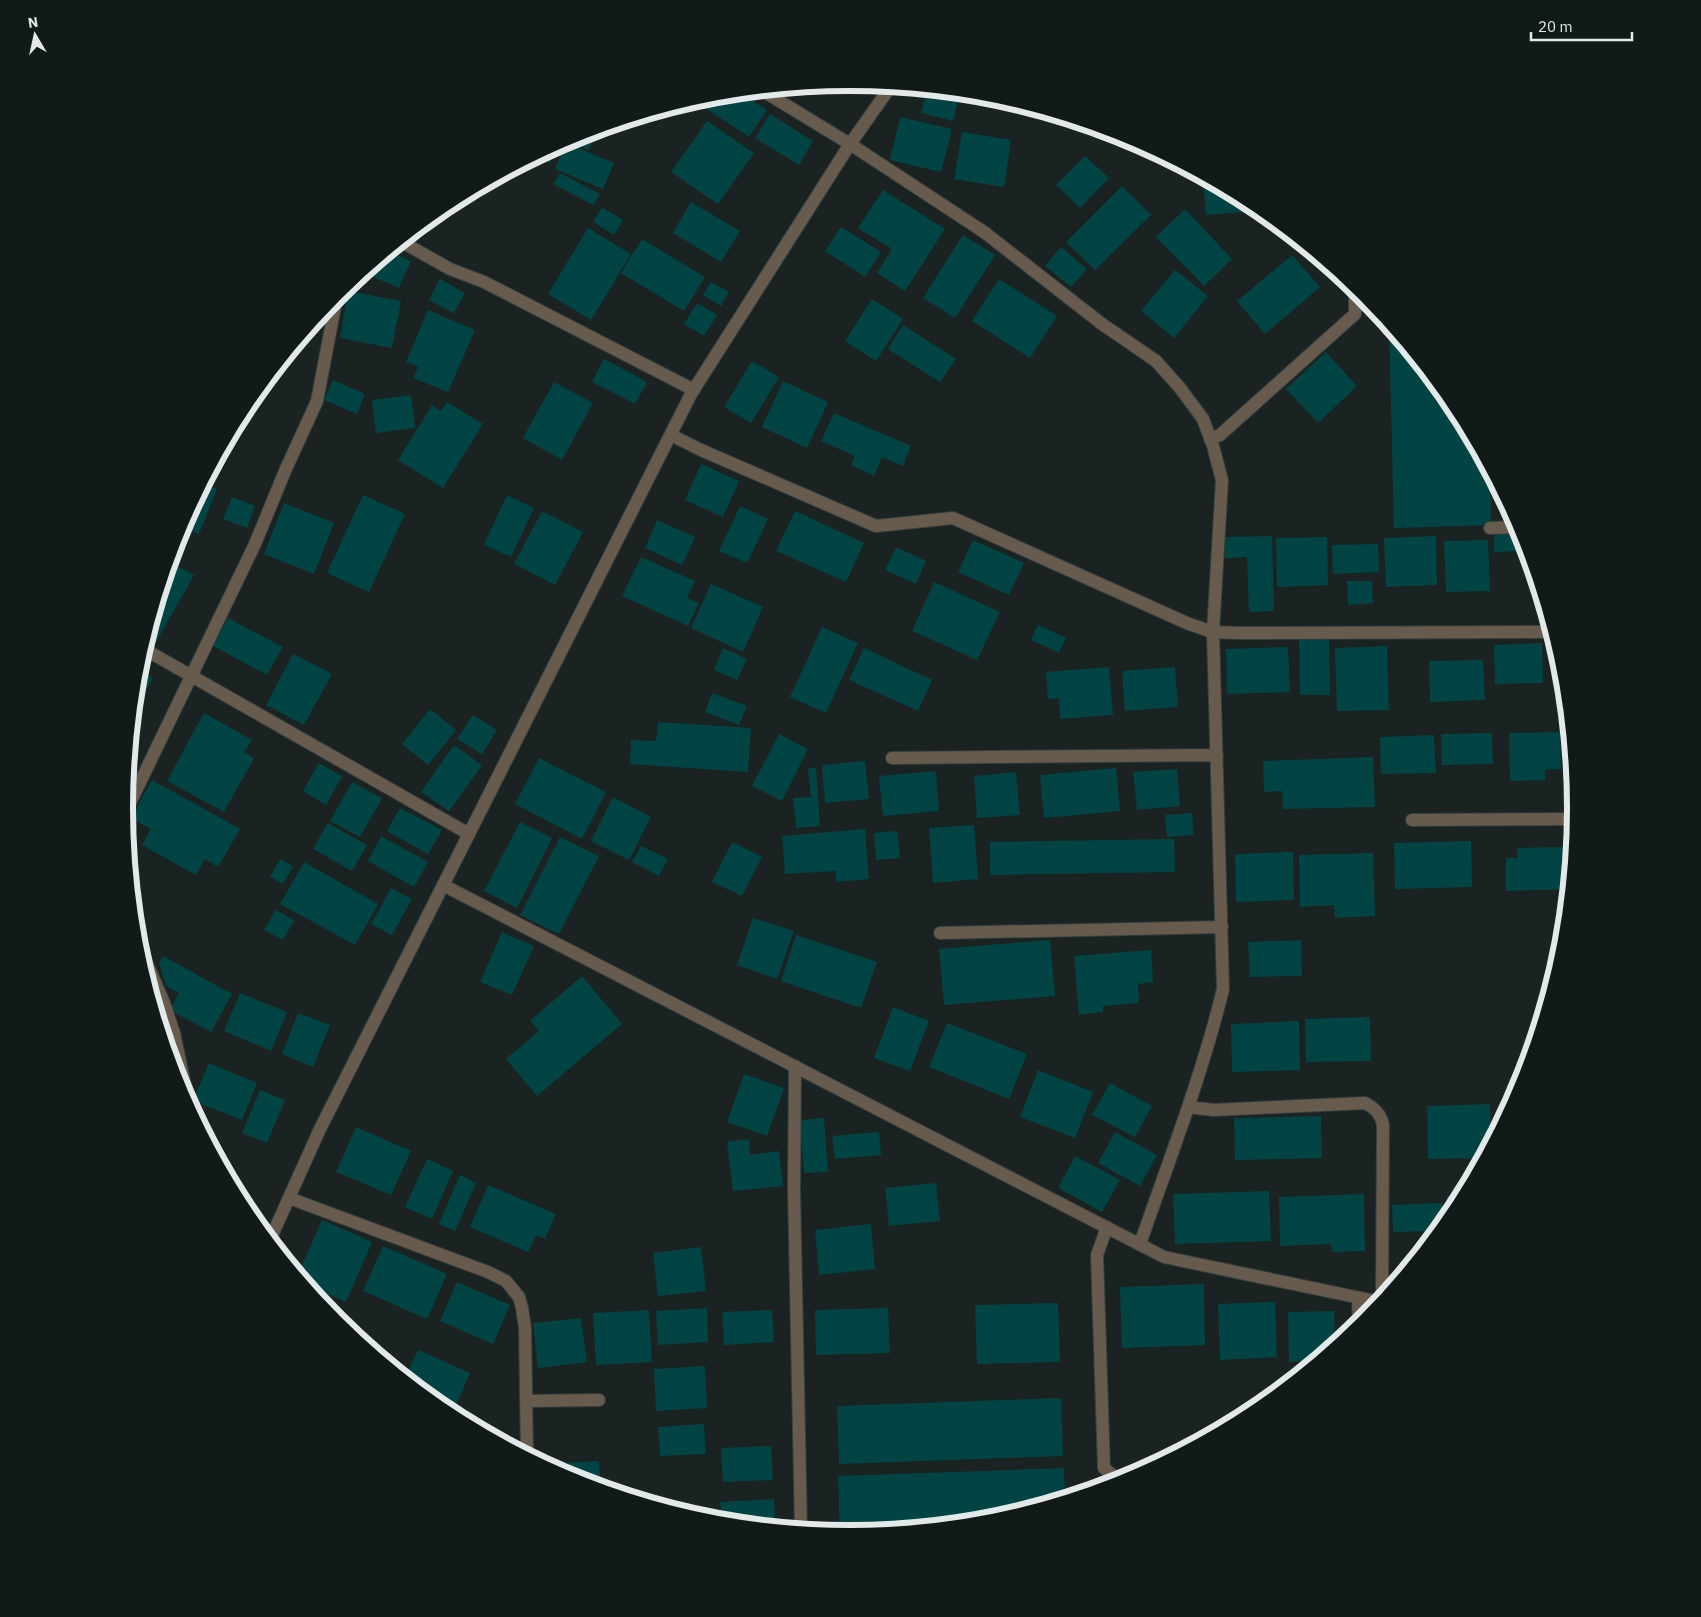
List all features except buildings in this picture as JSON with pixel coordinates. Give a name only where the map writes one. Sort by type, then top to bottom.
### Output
[{"type":"street","points":[[273,1234],[319,1131],[694,390],[850,144],[886,93]]},
{"type":"street","points":[[770,96],[850,144],[984,232],[1102,324],[1156,361],[1180,388],[1203,419],[1210,439],[1222,480],[1214,632],[1223,989],[1215,1023],[1188,1107],[1140,1244]]},
{"type":"street","points":[[407,245],[450,269],[484,282],[694,390]]},
{"type":"street","points":[[1210,439],[1220,435],[1355,314],[1355,298]]},
{"type":"street","points":[[134,796],[254,544],[318,402],[334,310]]},
{"type":"street","points":[[671,435],[701,450],[876,526],[953,518],[1188,624],[1214,632],[1293,634],[1545,632]]},
{"type":"street","points":[[1490,528],[1510,527]]},
{"type":"street","points":[[151,653],[469,834]]},
{"type":"street","points":[[892,758],[1217,755]]},
{"type":"street","points":[[1412,820],[1568,819]]},
{"type":"street","points":[[443,885],[1164,1257],[1373,1300]]},
{"type":"street","points":[[940,933],[1222,927]]},
{"type":"street","points":[[155,981],[172,1026],[179,1060]]},
{"type":"street","points":[[795,1066],[794,1188],[801,1524]]},
{"type":"street","points":[[1188,1107],[1213,1110],[1365,1103],[1374,1108],[1382,1119],[1383,1125],[1381,1291]]},
{"type":"street","points":[[289,1198],[488,1272],[506,1281],[519,1297],[525,1328],[527,1449]]},
{"type":"street","points":[[1107,1228],[1097,1255],[1104,1468],[1113,1476]]},
{"type":"street","points":[[1358,1298],[1359,1315]]},
{"type":"street","points":[[526,1400],[599,1400]]}]
